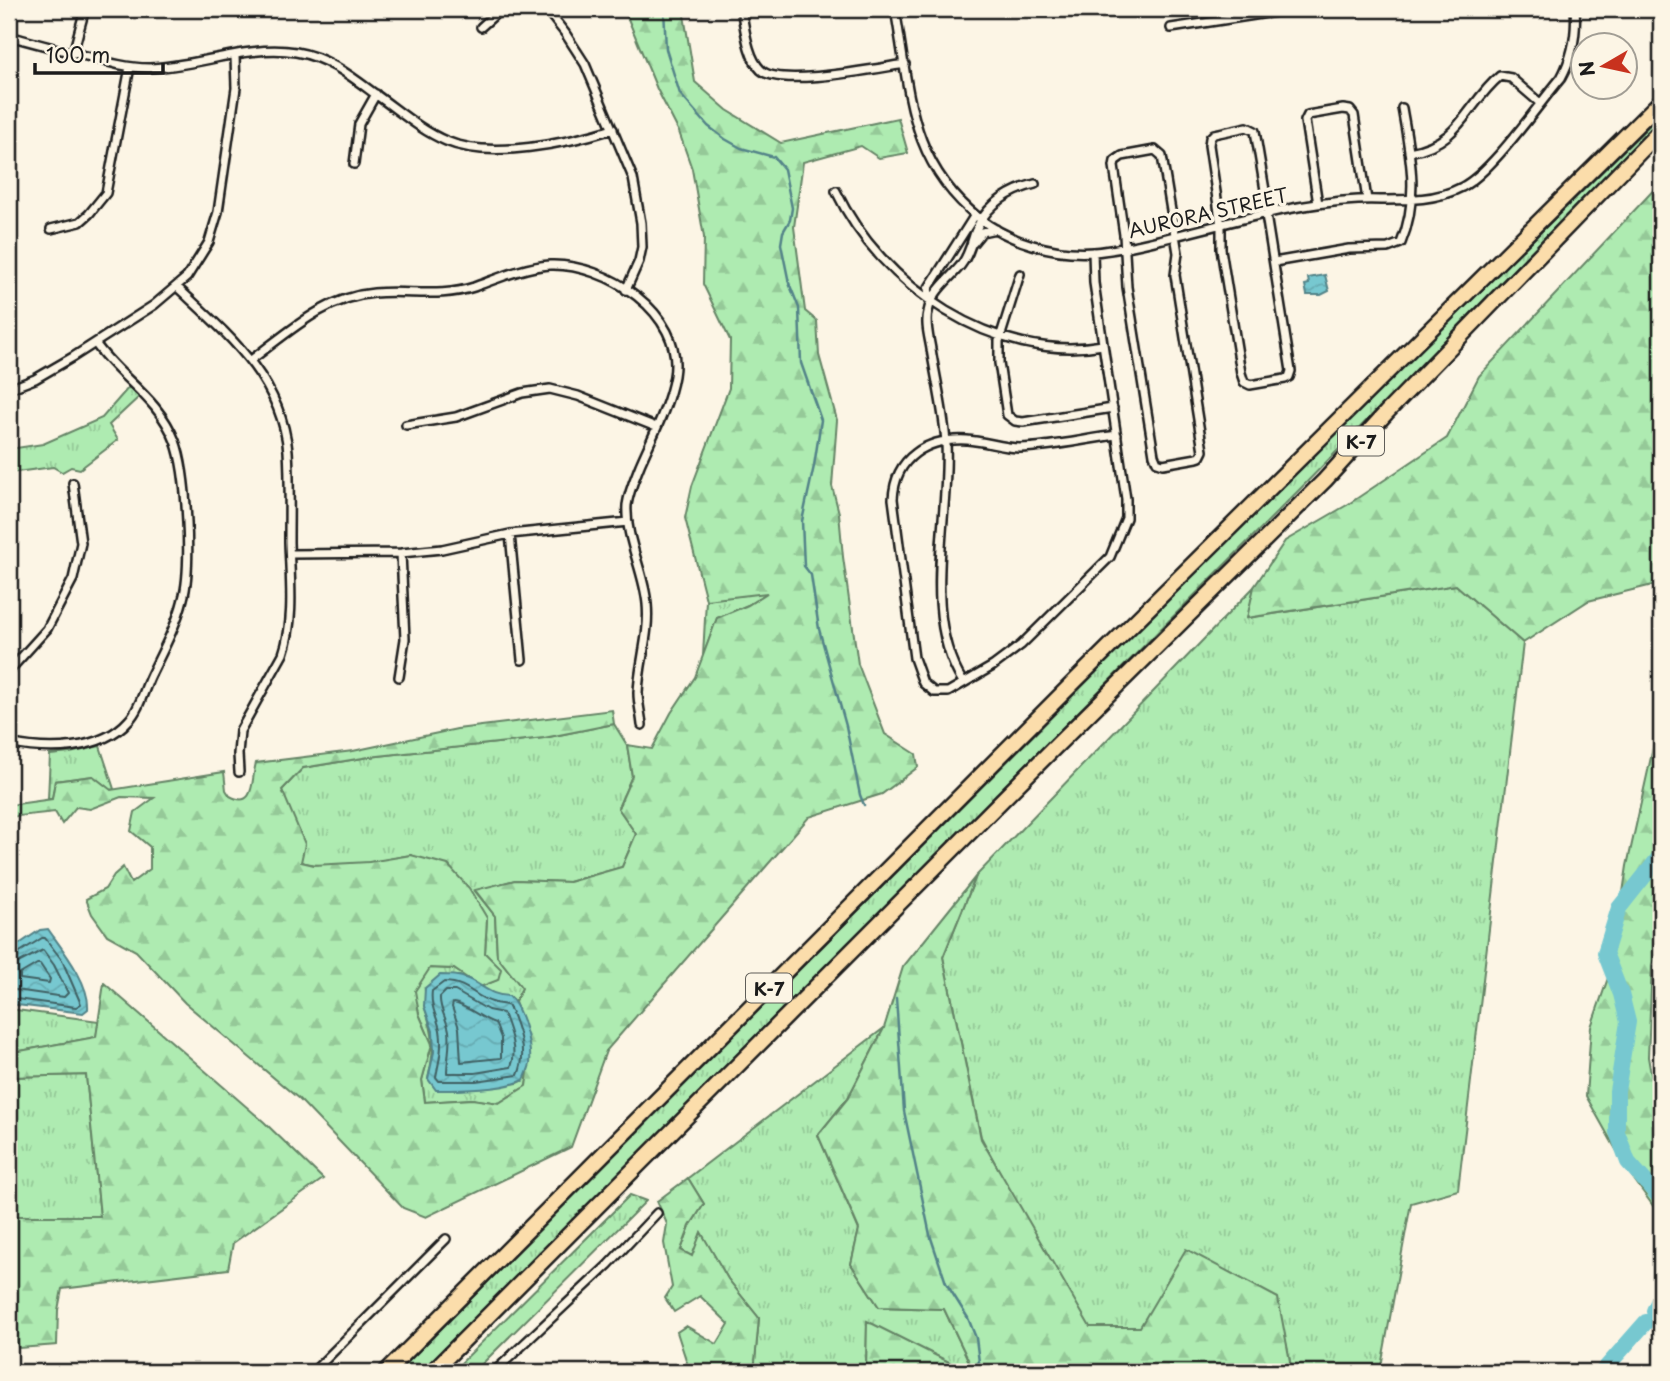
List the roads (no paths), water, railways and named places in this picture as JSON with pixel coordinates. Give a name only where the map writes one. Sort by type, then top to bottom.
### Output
[{"type":"highway","name":"K-7","points":[[386,1372],[1069,687],[1661,101]]},
{"type":"highway","name":"K-7","points":[[432,1372],[1325,480],[1396,403],[1661,130]]},
{"type":"street","points":[[74,53],[85,9]]},
{"type":"street","points":[[481,27],[501,9]]},
{"type":"street","points":[[546,9],[585,64],[633,178],[642,236],[639,261],[626,290]]},
{"type":"street","points":[[741,9],[754,59],[764,72],[772,77],[799,77],[905,64]]},
{"type":"street","name":"AURORA STREET","points":[[895,9],[912,109],[922,145],[944,183],[978,218],[996,229],[1034,246],[1093,252],[1318,204],[1410,199],[1448,194],[1465,186],[1491,162],[1561,78],[1568,65],[1576,29],[1575,9]]},
{"type":"street","points":[[1171,28],[1295,9]]},
{"type":"street","points":[[9,36],[130,67],[165,66],[274,50],[306,54],[333,65],[431,134],[475,149],[506,149],[589,137],[613,129]]},
{"type":"street","points":[[9,389],[36,379],[95,343],[155,305],[187,278],[209,242],[218,212],[236,88],[235,56]]},
{"type":"street","points":[[51,229],[80,222],[106,193],[130,67]]},
{"type":"street","points":[[1409,152],[1427,148],[1455,129],[1500,76],[1511,78],[1540,103]]},
{"type":"street","points":[[354,163],[359,124],[376,94]]},
{"type":"street","points":[[1274,262],[1349,250],[1395,247],[1401,243],[1409,220],[1413,174],[1402,108]]},
{"type":"street","points":[[1318,204],[1304,121],[1310,114],[1343,109],[1352,112],[1367,200]]},
{"type":"street","points":[[1247,127],[1257,134],[1268,215],[1290,374],[1285,379],[1252,385],[1242,380],[1221,248],[1221,226],[1208,141],[1214,134],[1247,127]]},
{"type":"street","points":[[1156,150],[1161,153],[1175,236],[1178,253],[1175,275],[1203,446],[1201,456],[1163,464],[1155,460],[1127,287],[1115,161],[1156,150]]},
{"type":"street","points":[[931,302],[928,289],[978,218],[1004,196],[1016,189],[1035,184]]},
{"type":"street","points":[[836,191],[851,218],[887,265],[931,302],[961,320],[1001,335],[1054,347],[1085,348],[1104,345]]},
{"type":"street","points":[[963,682],[953,666],[946,646],[940,612],[947,483],[946,441],[927,315],[931,302],[944,281],[962,264],[972,243],[978,218]]},
{"type":"street","points":[[972,243],[982,232],[996,229]]},
{"type":"street","points":[[1093,252],[1094,283],[1104,345],[1117,435],[1126,499],[1126,518],[1110,557],[1021,645],[993,666],[948,692],[928,689],[920,676],[912,645],[893,499],[897,478],[913,453],[946,441],[967,440],[1007,447],[1031,447],[1117,435]]},
{"type":"street","points":[[251,360],[322,308],[346,298],[367,293],[450,293],[526,268],[551,265],[588,271],[626,290],[656,315],[672,346],[674,374],[630,490],[627,508],[647,605],[647,627],[638,696],[642,725]]},
{"type":"street","points":[[1020,274],[1001,335],[999,363],[1007,415],[1010,419],[1023,422],[1113,408]]},
{"type":"street","points":[[177,287],[251,360],[278,407],[286,436],[290,554],[288,641],[240,731],[237,754],[239,772]]},
{"type":"street","points":[[9,743],[33,748],[64,749],[107,736],[130,720],[174,627],[184,597],[185,482],[177,445],[159,411],[145,393],[112,365],[95,343]]},
{"type":"street","points":[[406,425],[449,419],[522,393],[550,389],[578,396],[656,427]]},
{"type":"street","points":[[9,671],[47,629],[73,579],[81,543],[74,483]]},
{"type":"street","points":[[290,554],[401,553],[442,549],[510,534],[628,522]]},
{"type":"street","points":[[510,534],[522,660]]},
{"type":"street","points":[[399,677],[405,639],[401,553]]},
{"type":"street","points":[[494,1372],[608,1265],[657,1213]]},
{"type":"street","points":[[313,1372],[446,1239]]},
{"type":"water","points":[[1325,275],[1329,291],[1321,295],[1307,295],[1305,285],[1309,284],[1308,278]]},
{"type":"water","points":[[48,929],[85,988],[88,1009],[83,1013],[9,1004],[9,951],[40,930]]},
{"type":"water","points":[[440,975],[465,978],[492,992],[509,996],[514,1002],[522,1018],[529,1047],[530,1064],[524,1080],[493,1088],[436,1090],[428,1079],[434,1052],[433,1031],[424,1006],[425,988]]},
{"type":"waterway","points":[[664,9],[666,49],[680,94],[708,126],[725,139],[741,148],[774,157],[784,169],[792,208],[781,244],[789,283],[799,308],[801,363],[821,420],[802,521],[804,566],[811,575],[819,629],[846,726],[864,805]]},
{"type":"waterway","points":[[1661,855],[1619,908],[1605,953],[1621,994],[1628,1022],[1617,1091],[1617,1132],[1628,1162],[1661,1199]]},
{"type":"waterway","points":[[896,998],[904,1111],[930,1235],[946,1283],[968,1318],[976,1338],[979,1362],[969,1372]]},
{"type":"waterway","points":[[1654,1311],[1661,1296]]},
{"type":"waterway","points":[[1602,1372],[1646,1322]]}]
